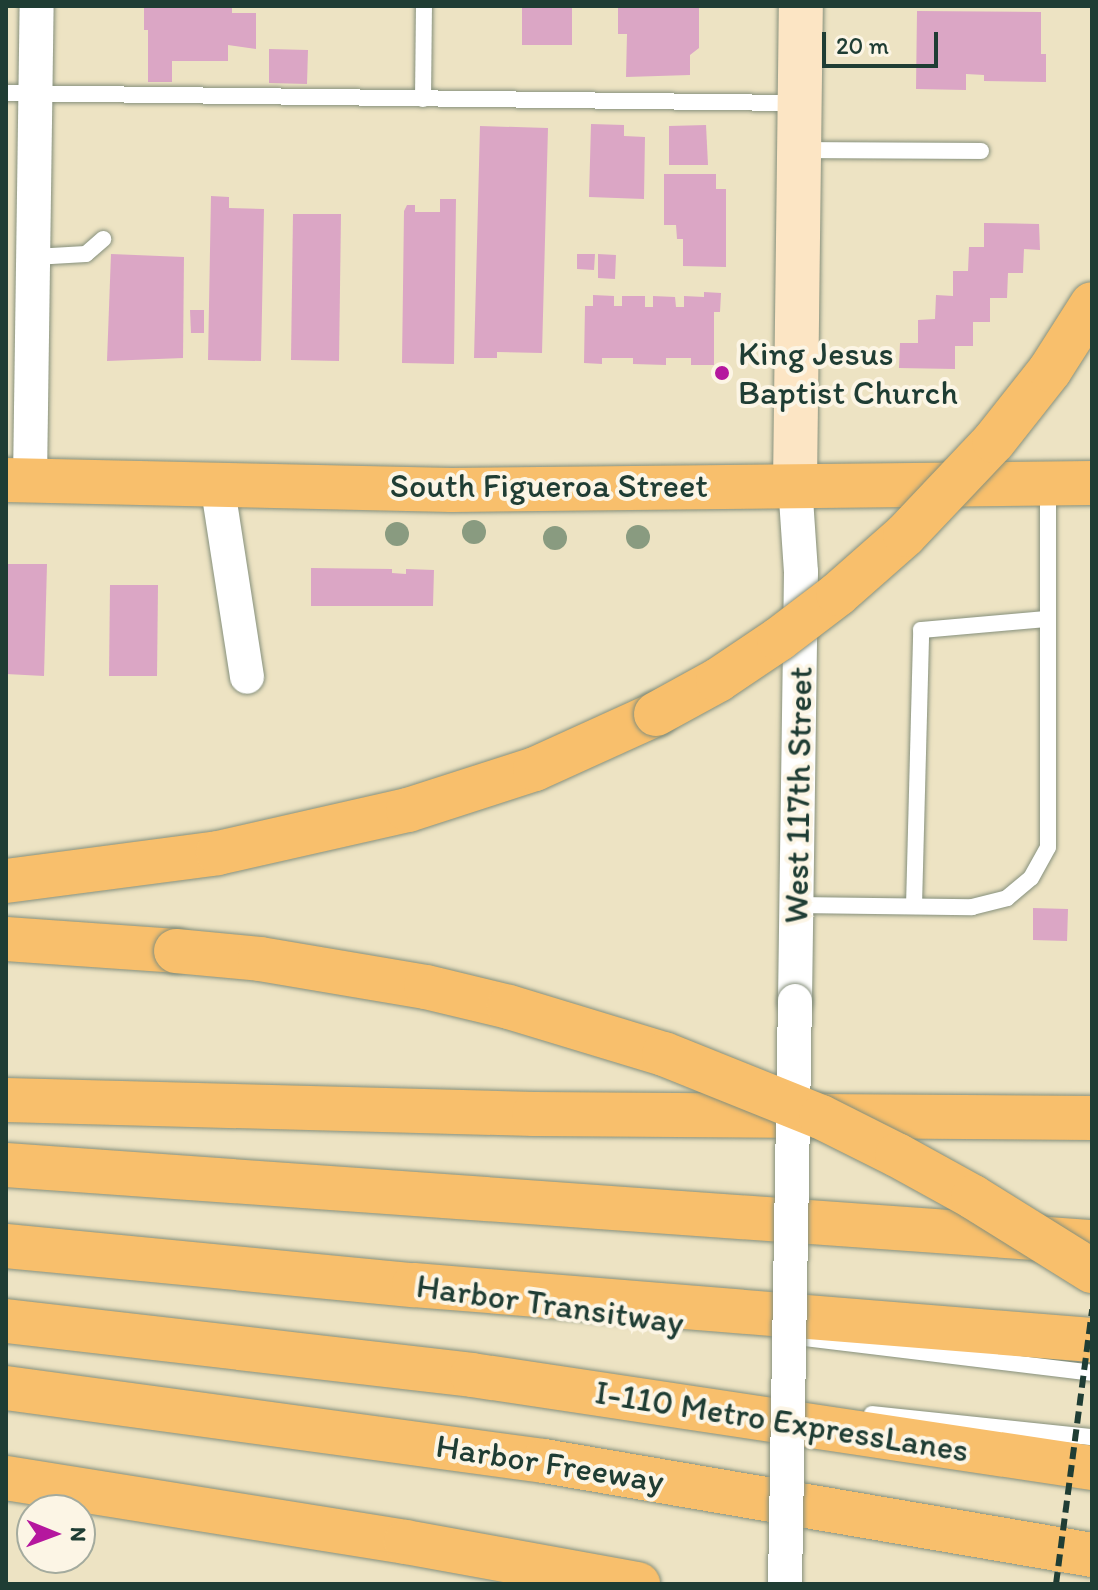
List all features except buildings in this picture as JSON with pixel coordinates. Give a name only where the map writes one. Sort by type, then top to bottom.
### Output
[{"type":"main road","points":[[6,881],[218,853],[408,810],[535,769],[656,714],[779,639],[838,594],[905,535],[994,441],[1050,370],[1092,304]]},
{"type":"main road","name":"South Figueroa Street","points":[[18,480],[452,490],[1092,483]]},
{"type":"main road","points":[[6,939],[260,959],[426,987],[509,1007],[664,1054],[782,1101],[897,1155],[973,1197],[1092,1271]]},
{"type":"main road","points":[[6,1100],[534,1114],[1092,1118]]},
{"type":"main road","points":[[6,1165],[1092,1242]]},
{"type":"main road","name":"Harbor Transitway","points":[[6,1246],[414,1285]]},
{"type":"main road","points":[[414,1285],[1092,1340]]},
{"type":"main road","points":[[6,1321],[472,1375]]},
{"type":"main road","name":"I-110 Metro ExpressLanes","points":[[472,1375],[1092,1468]]},
{"type":"main road","name":"Harbor Freeway","points":[[6,1388],[530,1459],[1092,1555]]},
{"type":"main road","points":[[6,1478],[406,1542],[638,1584]]},
{"type":"main road","points":[[161,1504],[494,1584]]},
{"type":"street","points":[[18,480],[34,257],[21,93],[37,6]]},
{"type":"street","name":"West 117th Street","points":[[785,1584],[801,572],[795,484],[801,6]]},
{"type":"street","points":[[217,483],[247,677]]},
{"type":"lane","points":[[423,99],[424,6]]},
{"type":"lane","points":[[21,93],[800,103]]},
{"type":"lane","points":[[799,150],[981,151]]},
{"type":"lane","points":[[34,257],[86,254],[103,239]]},
{"type":"lane","points":[[796,905],[972,907],[1007,898],[1031,878],[1048,847],[1048,482]]},
{"type":"lane","points":[[914,906],[921,630],[1047,619]]},
{"type":"lane","name":"Harbor Transitway","points":[[414,1285],[730,1328]]},
{"type":"lane","points":[[777,1335],[1092,1373]]},
{"type":"lane","points":[[472,1375],[815,1408]]},
{"type":"lane","points":[[862,1413],[1092,1437]]},
{"type":"railway","points":[[1056,1584],[1092,1309]]},
{"type":"place","name":"King Jesus Baptist Church","points":[[722,373]]}]
